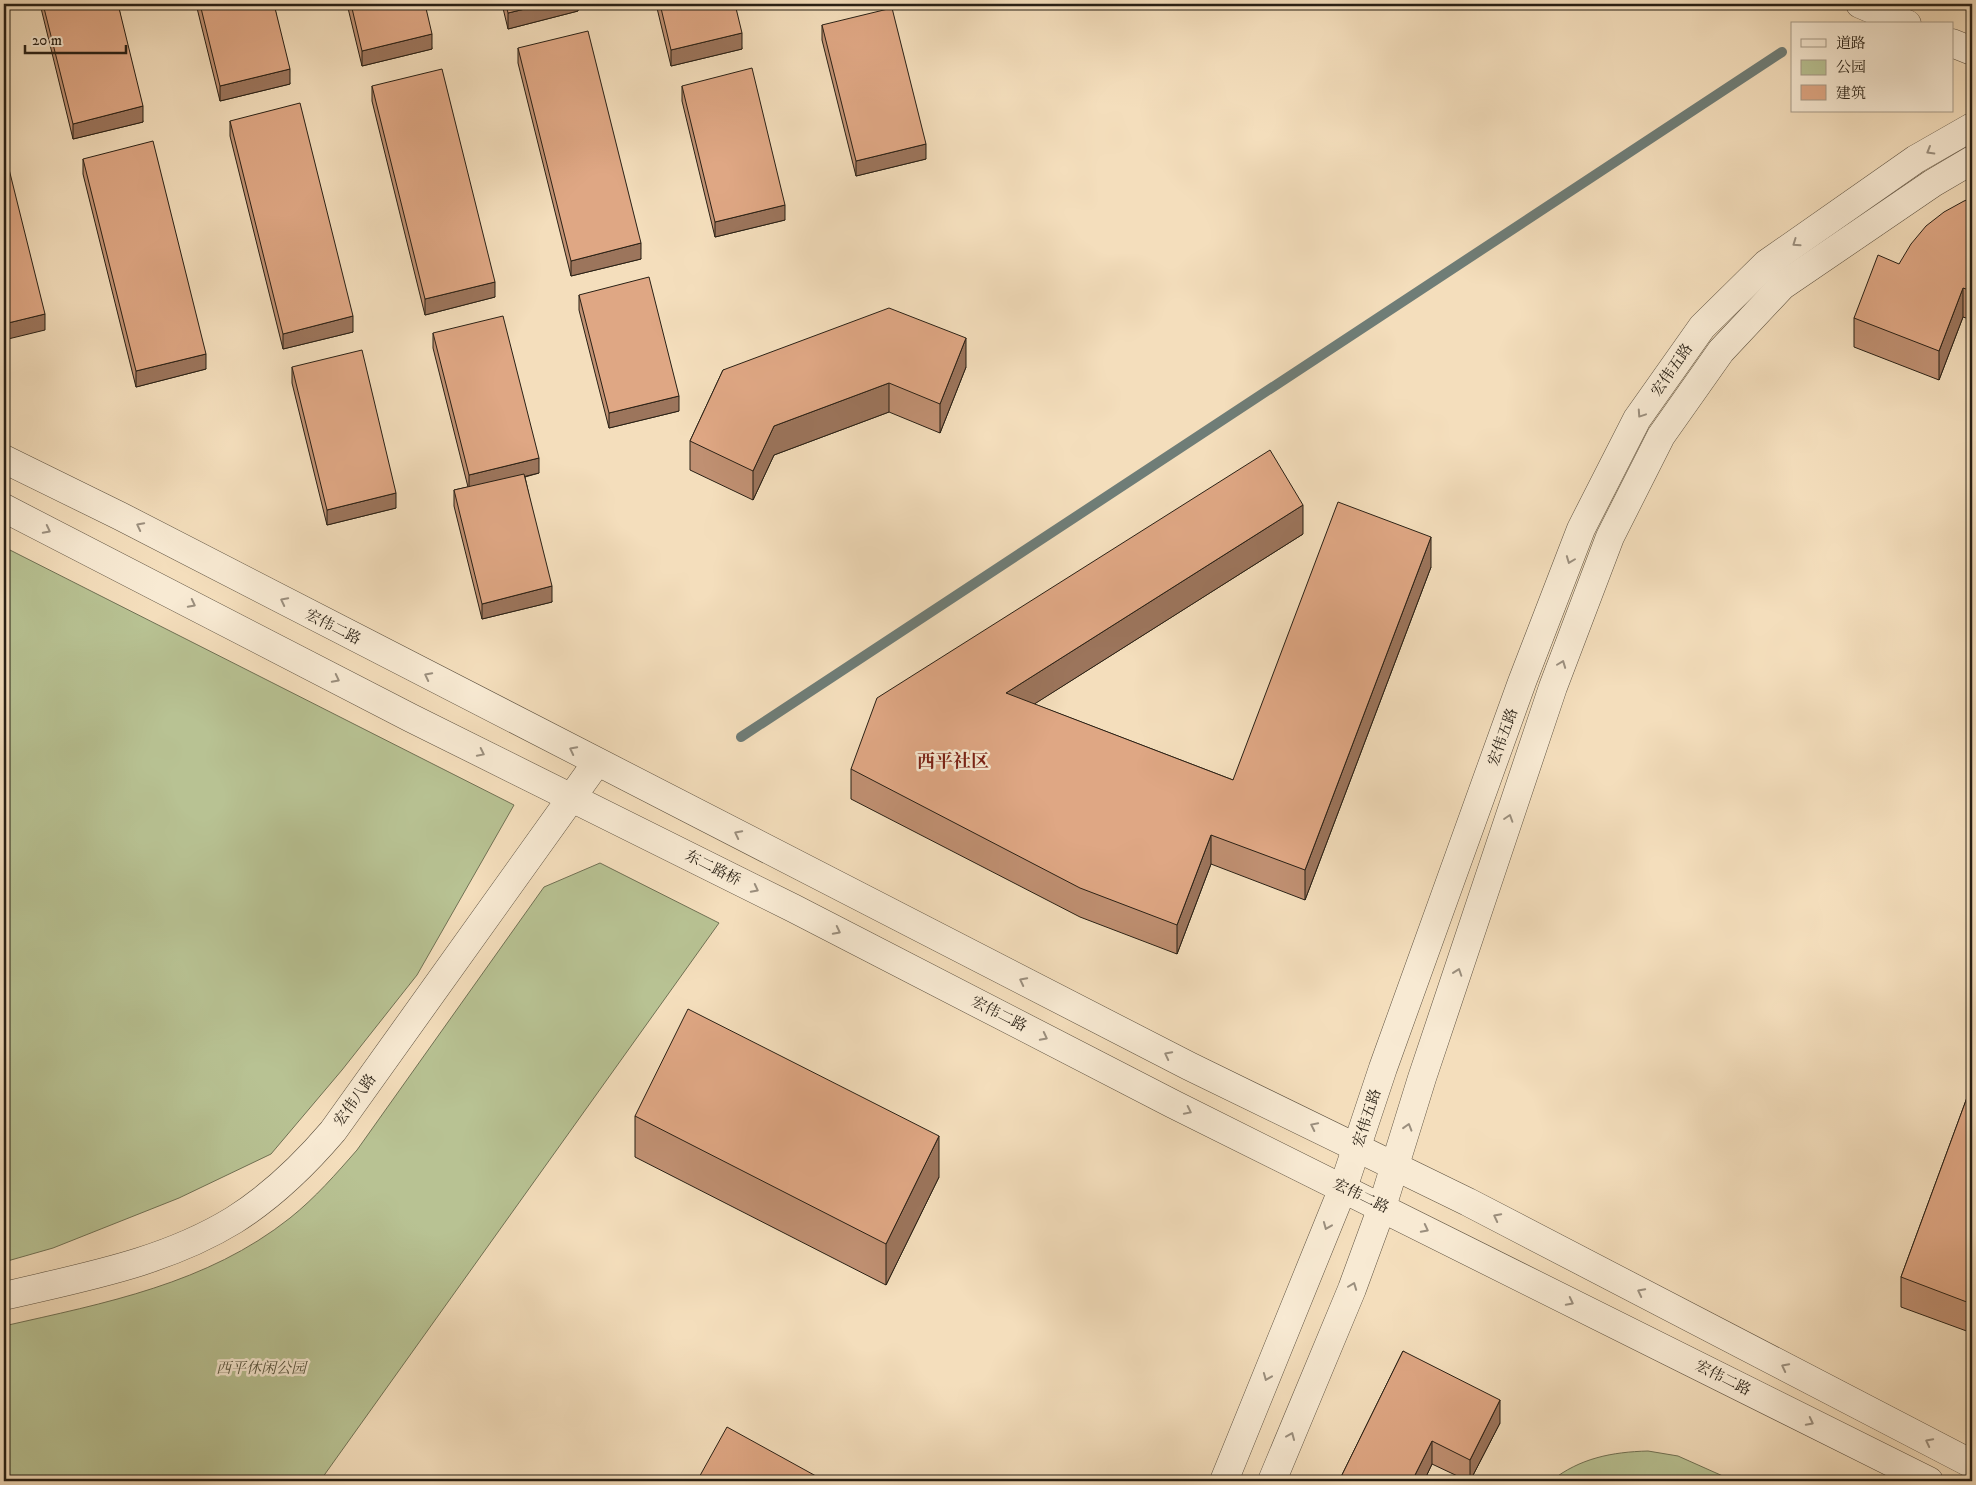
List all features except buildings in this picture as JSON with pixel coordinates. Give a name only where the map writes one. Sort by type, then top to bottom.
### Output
[{"type":"street","points":[[1860,4],[1902,22]]},
{"type":"street","points":[[1954,44],[1972,51]]},
{"type":"street","name":"宏伟五路","points":[[1224,1481],[1358,1148],[1383,1068],[1525,673],[1582,529],[1637,419],[1702,327],[1766,264],[1916,159],[1972,127]]},
{"type":"street","name":"宏伟五路","points":[[1272,1481],[1352,1289],[1382,1207],[1422,1078],[1553,687],[1610,537],[1661,436],[1721,351],[1782,286],[1933,183],[1972,160]]},
{"type":"street","name":"宏伟二路","points":[[4,459],[120,516],[1180,1061],[1358,1148]]},
{"type":"street","points":[[4,508],[411,718],[571,797]]},
{"type":"street","name":"宏伟八路","points":[[4,1296],[155,1258],[196,1241],[271,1194],[304,1164],[333,1131],[597,762]]},
{"type":"street","name":"东二路桥","points":[[571,797],[793,908]]},
{"type":"street","name":"宏伟二路","points":[[793,908],[1173,1104],[1929,1481]]},
{"type":"street","points":[[1358,1148],[1972,1464]]},
{"type":"green space","points":[[4,547],[514,805],[417,975],[342,1070],[271,1154],[179,1198],[53,1248],[4,1262]]},
{"type":"green space","name":"西平休闲公园","points":[[600,863],[719,923],[320,1481],[4,1481],[4,1326],[117,1299],[190,1275],[258,1241],[290,1218],[317,1194],[357,1150],[544,887]]},
{"type":"green space","points":[[1648,1451],[1678,1456],[1734,1481],[1551,1481],[1573,1467],[1597,1458],[1622,1453]]},
{"type":"waterway","points":[[741,737],[1782,52]]},
{"type":"district","name":"西平社区","points":[[953,762]]}]
